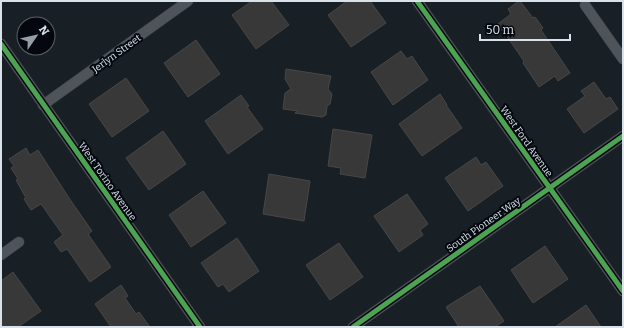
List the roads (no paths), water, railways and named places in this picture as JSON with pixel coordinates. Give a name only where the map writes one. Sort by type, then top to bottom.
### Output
[{"type":"street","name":"Jerlyn Street","points":[[44,105],[188,1]]},
{"type":"street","name":"West Ford Avenue","points":[[417,1],[623,290]]},
{"type":"street","points":[[585,6],[623,59]]},
{"type":"street","name":"West Torino Avenue","points":[[1,44],[200,327]]},
{"type":"street","name":"South Pioneer Way","points":[[352,327],[623,136]]},
{"type":"street","points":[[1,255],[20,242]]}]
